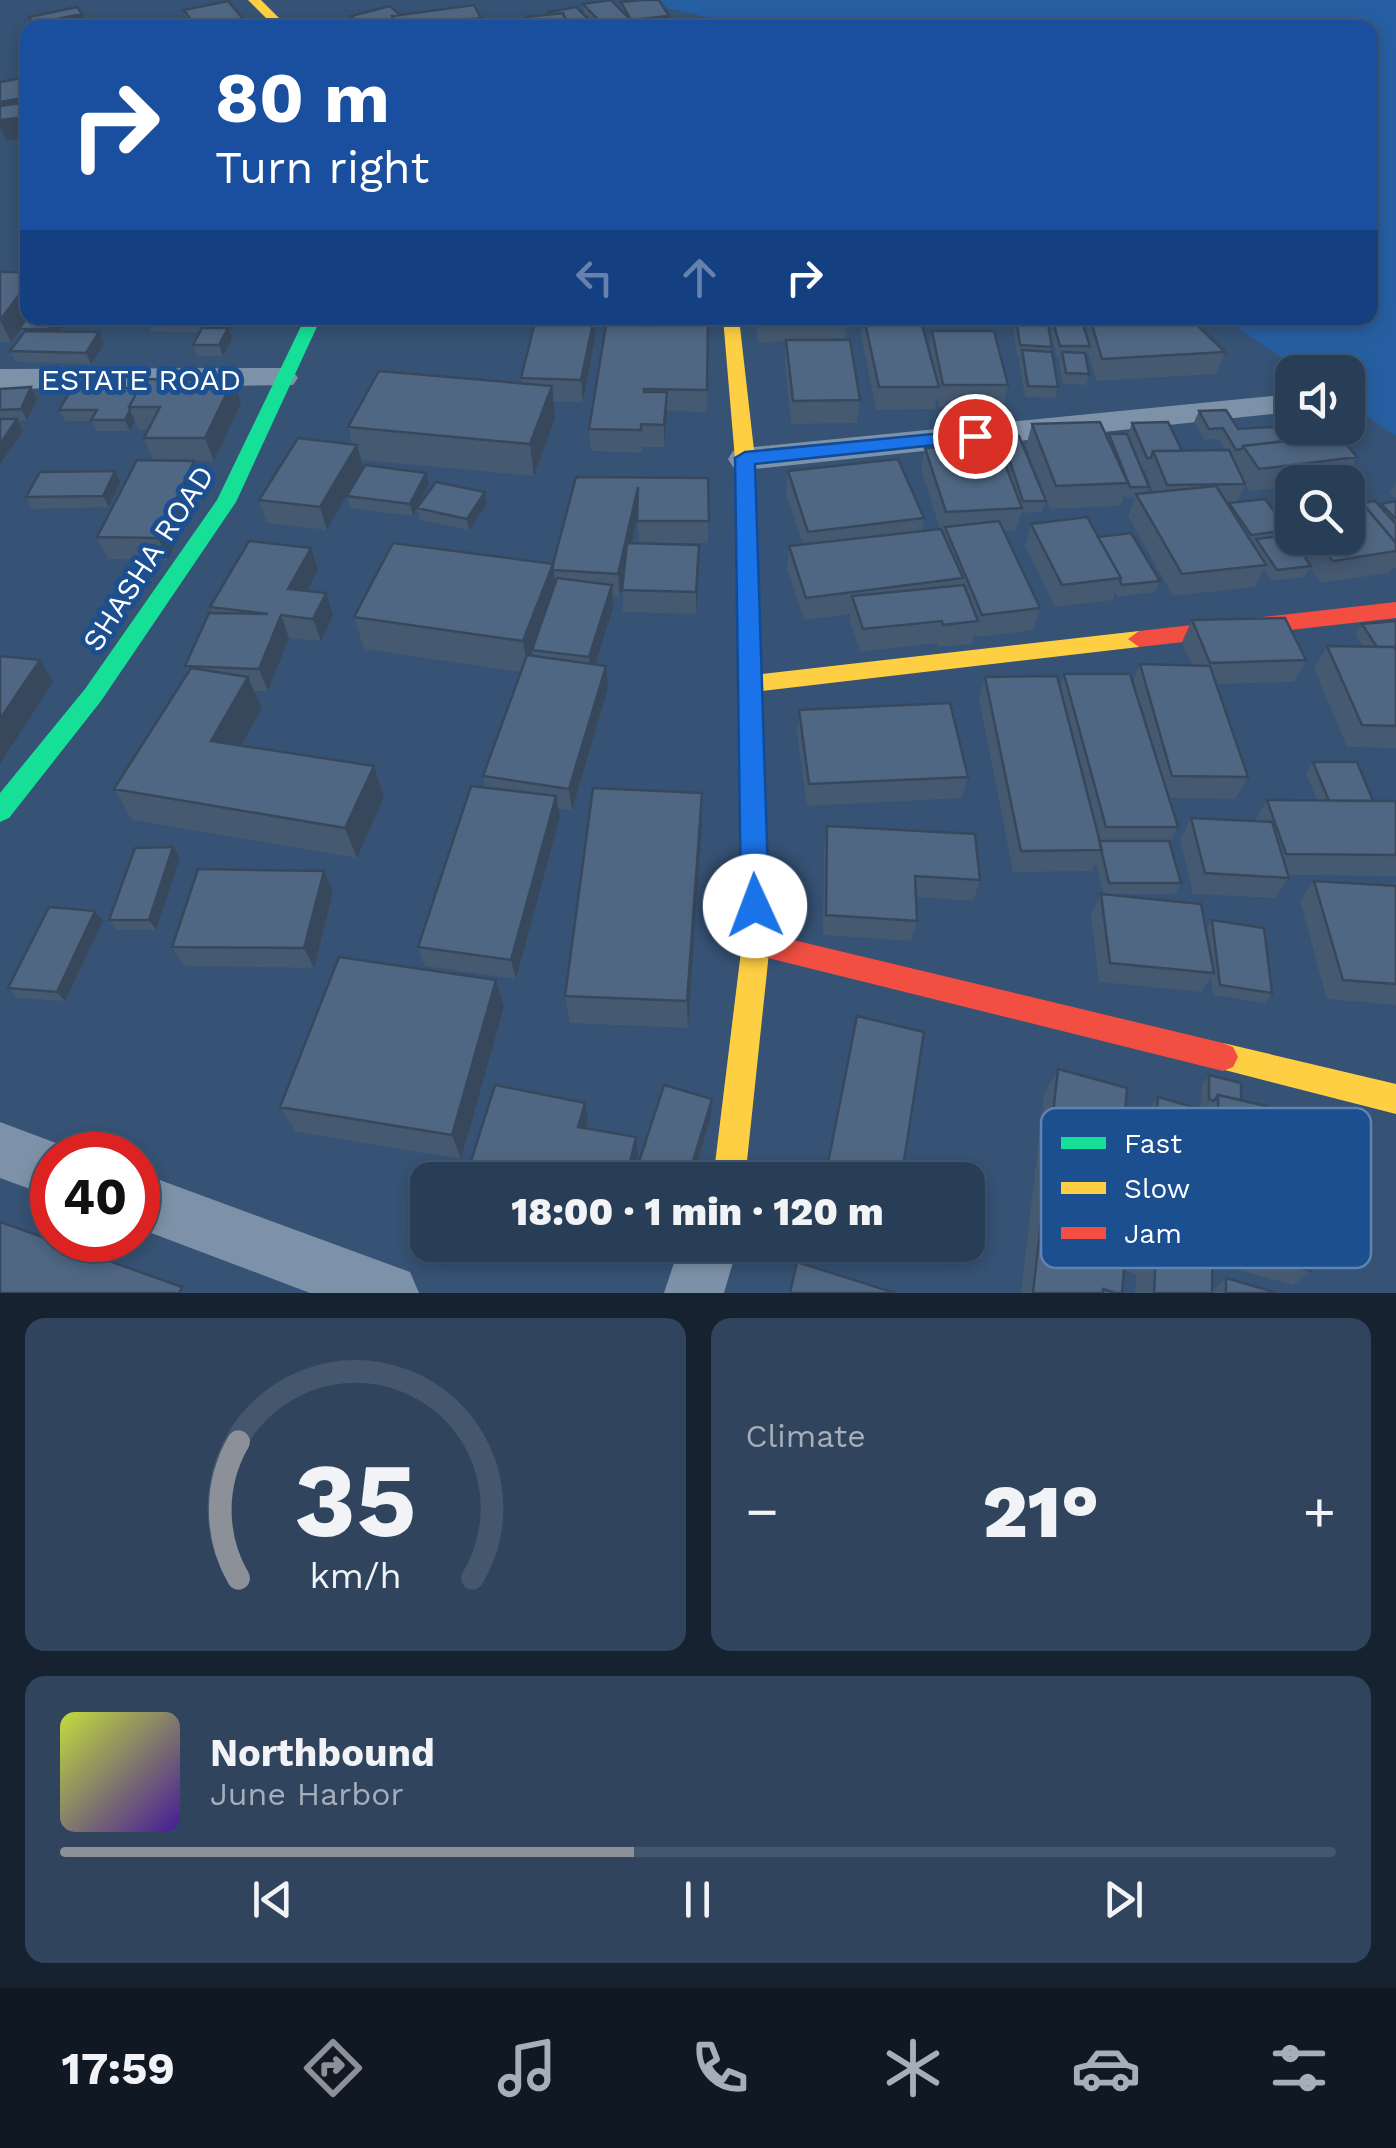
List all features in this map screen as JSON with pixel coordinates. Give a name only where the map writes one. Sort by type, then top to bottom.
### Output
[{"type":"street","points":[[254,0],[275,20]]},
{"type":"street","name":"SHASHA ROAD","points":[[0,811],[93,694],[226,502],[309,325]]},
{"type":"street","points":[[732,325],[745,458],[756,943],[732,1162]]},
{"type":"street","name":"ESTATE ROAD","points":[[0,379],[282,378]]},
{"type":"street","points":[[745,458],[1275,406]]},
{"type":"street","points":[[748,684],[1396,610]]},
{"type":"street","points":[[756,943],[1396,1099]]},
{"type":"street","points":[[0,1150],[30,1161]]},
{"type":"street","points":[[160,1208],[389,1293]]},
{"type":"street","points":[[694,1293],[704,1262]]},
{"type":"shaded area","points":[[633,0],[1396,0],[1396,436],[1365,415],[1365,355],[1278,355],[1233,325],[1378,325],[1378,20],[718,20]]},
{"type":"building","points":[[611,0],[631,20],[598,20],[583,4]]},
{"type":"building","points":[[659,0],[669,16],[631,20],[621,2]]},
{"type":"building","points":[[228,1],[244,20],[191,20],[184,10]]},
{"type":"building","points":[[474,5],[481,18],[394,20],[392,16]]},
{"type":"building","points":[[390,6],[400,15],[392,16],[393,20],[356,20],[351,16]]},
{"type":"building","points":[[77,7],[82,14],[53,20],[29,17]]},
{"type":"building","points":[[576,7],[590,20],[566,20],[563,13],[549,12]]},
{"type":"building","points":[[563,13],[565,20],[528,20],[527,17]]},
{"type":"building","points":[[20,78],[20,98],[0,102],[0,82]]},
{"type":"building","points":[[20,103],[20,118],[0,120],[0,106]]},
{"type":"building","points":[[0,272],[20,272],[20,294],[0,320]]},
{"type":"building","points":[[22,325],[52,325],[49,329],[19,329]]},
{"type":"building","points":[[534,325],[593,325],[581,380],[521,378]]},
{"type":"building","points":[[606,325],[708,325],[707,390],[644,389],[667,392],[664,425],[641,424],[641,430],[589,429]]},
{"type":"building","points":[[866,325],[922,325],[939,387],[879,387]]},
{"type":"building","points":[[1017,325],[1048,325],[1052,347],[1020,345]]},
{"type":"building","points":[[1054,325],[1083,325],[1090,346],[1060,346]]},
{"type":"building","points":[[1092,325],[1197,325],[1225,352],[1102,359]]},
{"type":"building","points":[[202,328],[228,328],[219,345],[193,345]]},
{"type":"building","points":[[25,331],[99,332],[86,353],[10,351]]},
{"type":"building","points":[[932,331],[994,331],[1008,385],[943,385]]},
{"type":"building","points":[[786,340],[850,340],[860,400],[793,401]]},
{"type":"building","points":[[1022,350],[1052,352],[1058,387],[1028,386]]},
{"type":"building","points":[[1062,352],[1085,353],[1089,374],[1066,373]]},
{"type":"building","points":[[379,371],[552,386],[530,444],[348,427]]},
{"type":"building","points":[[144,379],[233,380],[205,438],[144,438],[160,407],[129,407]]},
{"type":"building","points":[[31,387],[21,409],[0,410],[0,389]]},
{"type":"building","points":[[72,388],[139,388],[125,420],[91,420],[97,410],[59,410]]},
{"type":"building","points":[[1226,410],[1238,429],[1275,427],[1275,442],[1236,450],[1223,428],[1209,429],[1199,411]]},
{"type":"building","points":[[0,419],[17,419],[0,444]]},
{"type":"building","points":[[1100,422],[1128,483],[1056,486],[1032,424]]},
{"type":"building","points":[[1168,422],[1182,451],[1153,451],[1151,458],[1147,458],[1132,423]]},
{"type":"building","points":[[1109,434],[1127,434],[1149,487],[1130,487]]},
{"type":"building","points":[[1019,436],[1046,501],[1023,501],[1008,455],[1001,454],[997,443],[972,445],[970,437]]},
{"type":"building","points":[[298,438],[357,445],[320,507],[259,500]]},
{"type":"building","points":[[1275,442],[1347,445],[1357,457],[1259,469],[1243,446]]},
{"type":"building","points":[[997,443],[1022,508],[946,512],[925,448]]},
{"type":"building","points":[[1229,450],[1245,484],[1167,485],[1153,451]]},
{"type":"building","points":[[898,459],[924,518],[808,532],[788,471]]},
{"type":"building","points":[[137,460],[194,461],[158,538],[97,537]]},
{"type":"building","points":[[365,465],[426,473],[410,504],[347,496]]},
{"type":"building","points":[[115,471],[103,496],[26,497],[40,472]]},
{"type":"building","points":[[576,477],[708,478],[709,521],[637,521],[638,487],[618,574],[553,570]]},
{"type":"building","points":[[436,482],[485,492],[467,519],[417,508]]},
{"type":"building","points":[[1216,486],[1266,565],[1182,574],[1136,494]]},
{"type":"building","points":[[1265,499],[1275,512],[1275,532],[1251,535],[1229,503]]},
{"type":"building","points":[[1375,501],[1396,524],[1396,543],[1365,507],[1365,503]]},
{"type":"building","points":[[1396,501],[1396,519],[1381,504]]},
{"type":"building","points":[[1365,506],[1396,543],[1396,551],[1333,561],[1328,555],[1365,555]]},
{"type":"building","points":[[1087,517],[1121,578],[1062,585],[1031,524]]},
{"type":"building","points":[[999,521],[1040,608],[982,615],[945,527]]},
{"type":"building","points":[[941,529],[963,578],[806,598],[789,546]]},
{"type":"building","points":[[1131,533],[1160,581],[1122,585],[1098,537]]},
{"type":"building","points":[[1275,537],[1275,555],[1303,555],[1311,566],[1277,570],[1256,539]]},
{"type":"building","points":[[249,541],[311,548],[288,589],[326,593],[313,619],[281,615],[259,669],[185,666],[209,613],[268,614],[210,607]]},
{"type":"building","points":[[393,543],[553,564],[523,641],[354,617]]},
{"type":"building","points":[[627,543],[699,545],[696,592],[622,590]]},
{"type":"building","points":[[557,578],[612,585],[589,657],[532,650]]},
{"type":"building","points":[[964,585],[978,621],[863,629],[852,596]]},
{"type":"building","points":[[1285,618],[1306,660],[1210,663],[1192,620]]},
{"type":"building","points":[[1396,621],[1396,648],[1377,647],[1362,624]]},
{"type":"building","points":[[1327,646],[1394,647],[1396,726],[1362,725]]},
{"type":"building","points":[[527,655],[606,666],[569,789],[483,776]]},
{"type":"building","points":[[0,656],[40,660],[0,719]]},
{"type":"building","points":[[1140,664],[1210,666],[1248,777],[1172,776]]},
{"type":"building","points":[[191,668],[248,677],[211,741],[374,766],[345,828],[114,789]]},
{"type":"building","points":[[1064,674],[1130,674],[1178,827],[1106,827]]},
{"type":"building","points":[[1057,676],[1102,850],[1021,851],[985,677]]},
{"type":"building","points":[[950,703],[968,777],[809,784],[799,710]]},
{"type":"building","points":[[1313,762],[1357,762],[1373,801],[1329,801]]},
{"type":"building","points":[[471,786],[556,796],[511,960],[418,947]]},
{"type":"building","points":[[593,788],[702,793],[687,1001],[565,996]]},
{"type":"building","points":[[1267,800],[1396,801],[1396,855],[1286,854]]},
{"type":"building","points":[[1191,818],[1272,822],[1289,878],[1205,873]]},
{"type":"building","points":[[827,826],[975,834],[980,880],[915,876],[917,921],[826,915]]},
{"type":"building","points":[[1099,841],[1169,841],[1181,883],[1109,883]]},
{"type":"building","points":[[173,847],[149,920],[109,920],[135,848]]},
{"type":"building","points":[[198,869],[324,871],[304,948],[172,947]]},
{"type":"building","points":[[1314,881],[1396,886],[1396,984],[1343,980]]},
{"type":"building","points":[[1101,894],[1201,904],[1214,973],[1110,963]]},
{"type":"building","points":[[49,907],[95,911],[57,992],[8,988]]},
{"type":"building","points":[[1212,920],[1264,928],[1272,993],[1220,985]]},
{"type":"building","points":[[339,957],[496,980],[452,1135],[280,1107]]},
{"type":"building","points":[[857,1016],[924,1032],[904,1162],[828,1162]]},
{"type":"building","points":[[1058,1069],[1127,1088],[1125,1108],[1054,1108]]},
{"type":"building","points":[[1209,1075],[1241,1083],[1241,1100],[1218,1095],[1214,1101],[1209,1099]]},
{"type":"building","points":[[495,1085],[585,1103],[578,1127],[636,1137],[630,1162],[471,1162]]},
{"type":"building","points":[[664,1085],[712,1099],[693,1162],[639,1162]]},
{"type":"building","points":[[1218,1095],[1275,1108],[1218,1108]]},
{"type":"building","points":[[1158,1097],[1197,1108],[1157,1108]]},
{"type":"building","points":[[1041,1221],[1041,1268],[1124,1268],[1122,1293],[1103,1289],[1103,1293],[1033,1293]]},
{"type":"building","points":[[0,1222],[30,1233],[30,1262],[112,1262],[182,1287],[179,1293],[0,1293]]},
{"type":"building","points":[[797,1262],[895,1293],[790,1293]]},
{"type":"building","points":[[1155,1268],[1212,1268],[1212,1293],[1154,1293]]},
{"type":"building","points":[[1226,1278],[1277,1293],[1226,1293]]},
{"type":"traffic: fast","points":[[0,811],[93,695],[226,502],[310,325]]},
{"type":"traffic: slow","points":[[254,0],[275,20]]},
{"type":"traffic: slow","points":[[731,1162],[756,943],[745,459],[732,325]]},
{"type":"traffic: slow","points":[[748,684],[1139,639]]},
{"type":"traffic: slow","points":[[1223,1057],[1396,1099]]},
{"type":"traffic: jam","points":[[1139,639],[1396,610]]},
{"type":"traffic: jam","points":[[756,943],[1223,1057]]},
{"type":"route","points":[[755,906],[745,458],[975,436]]}]
